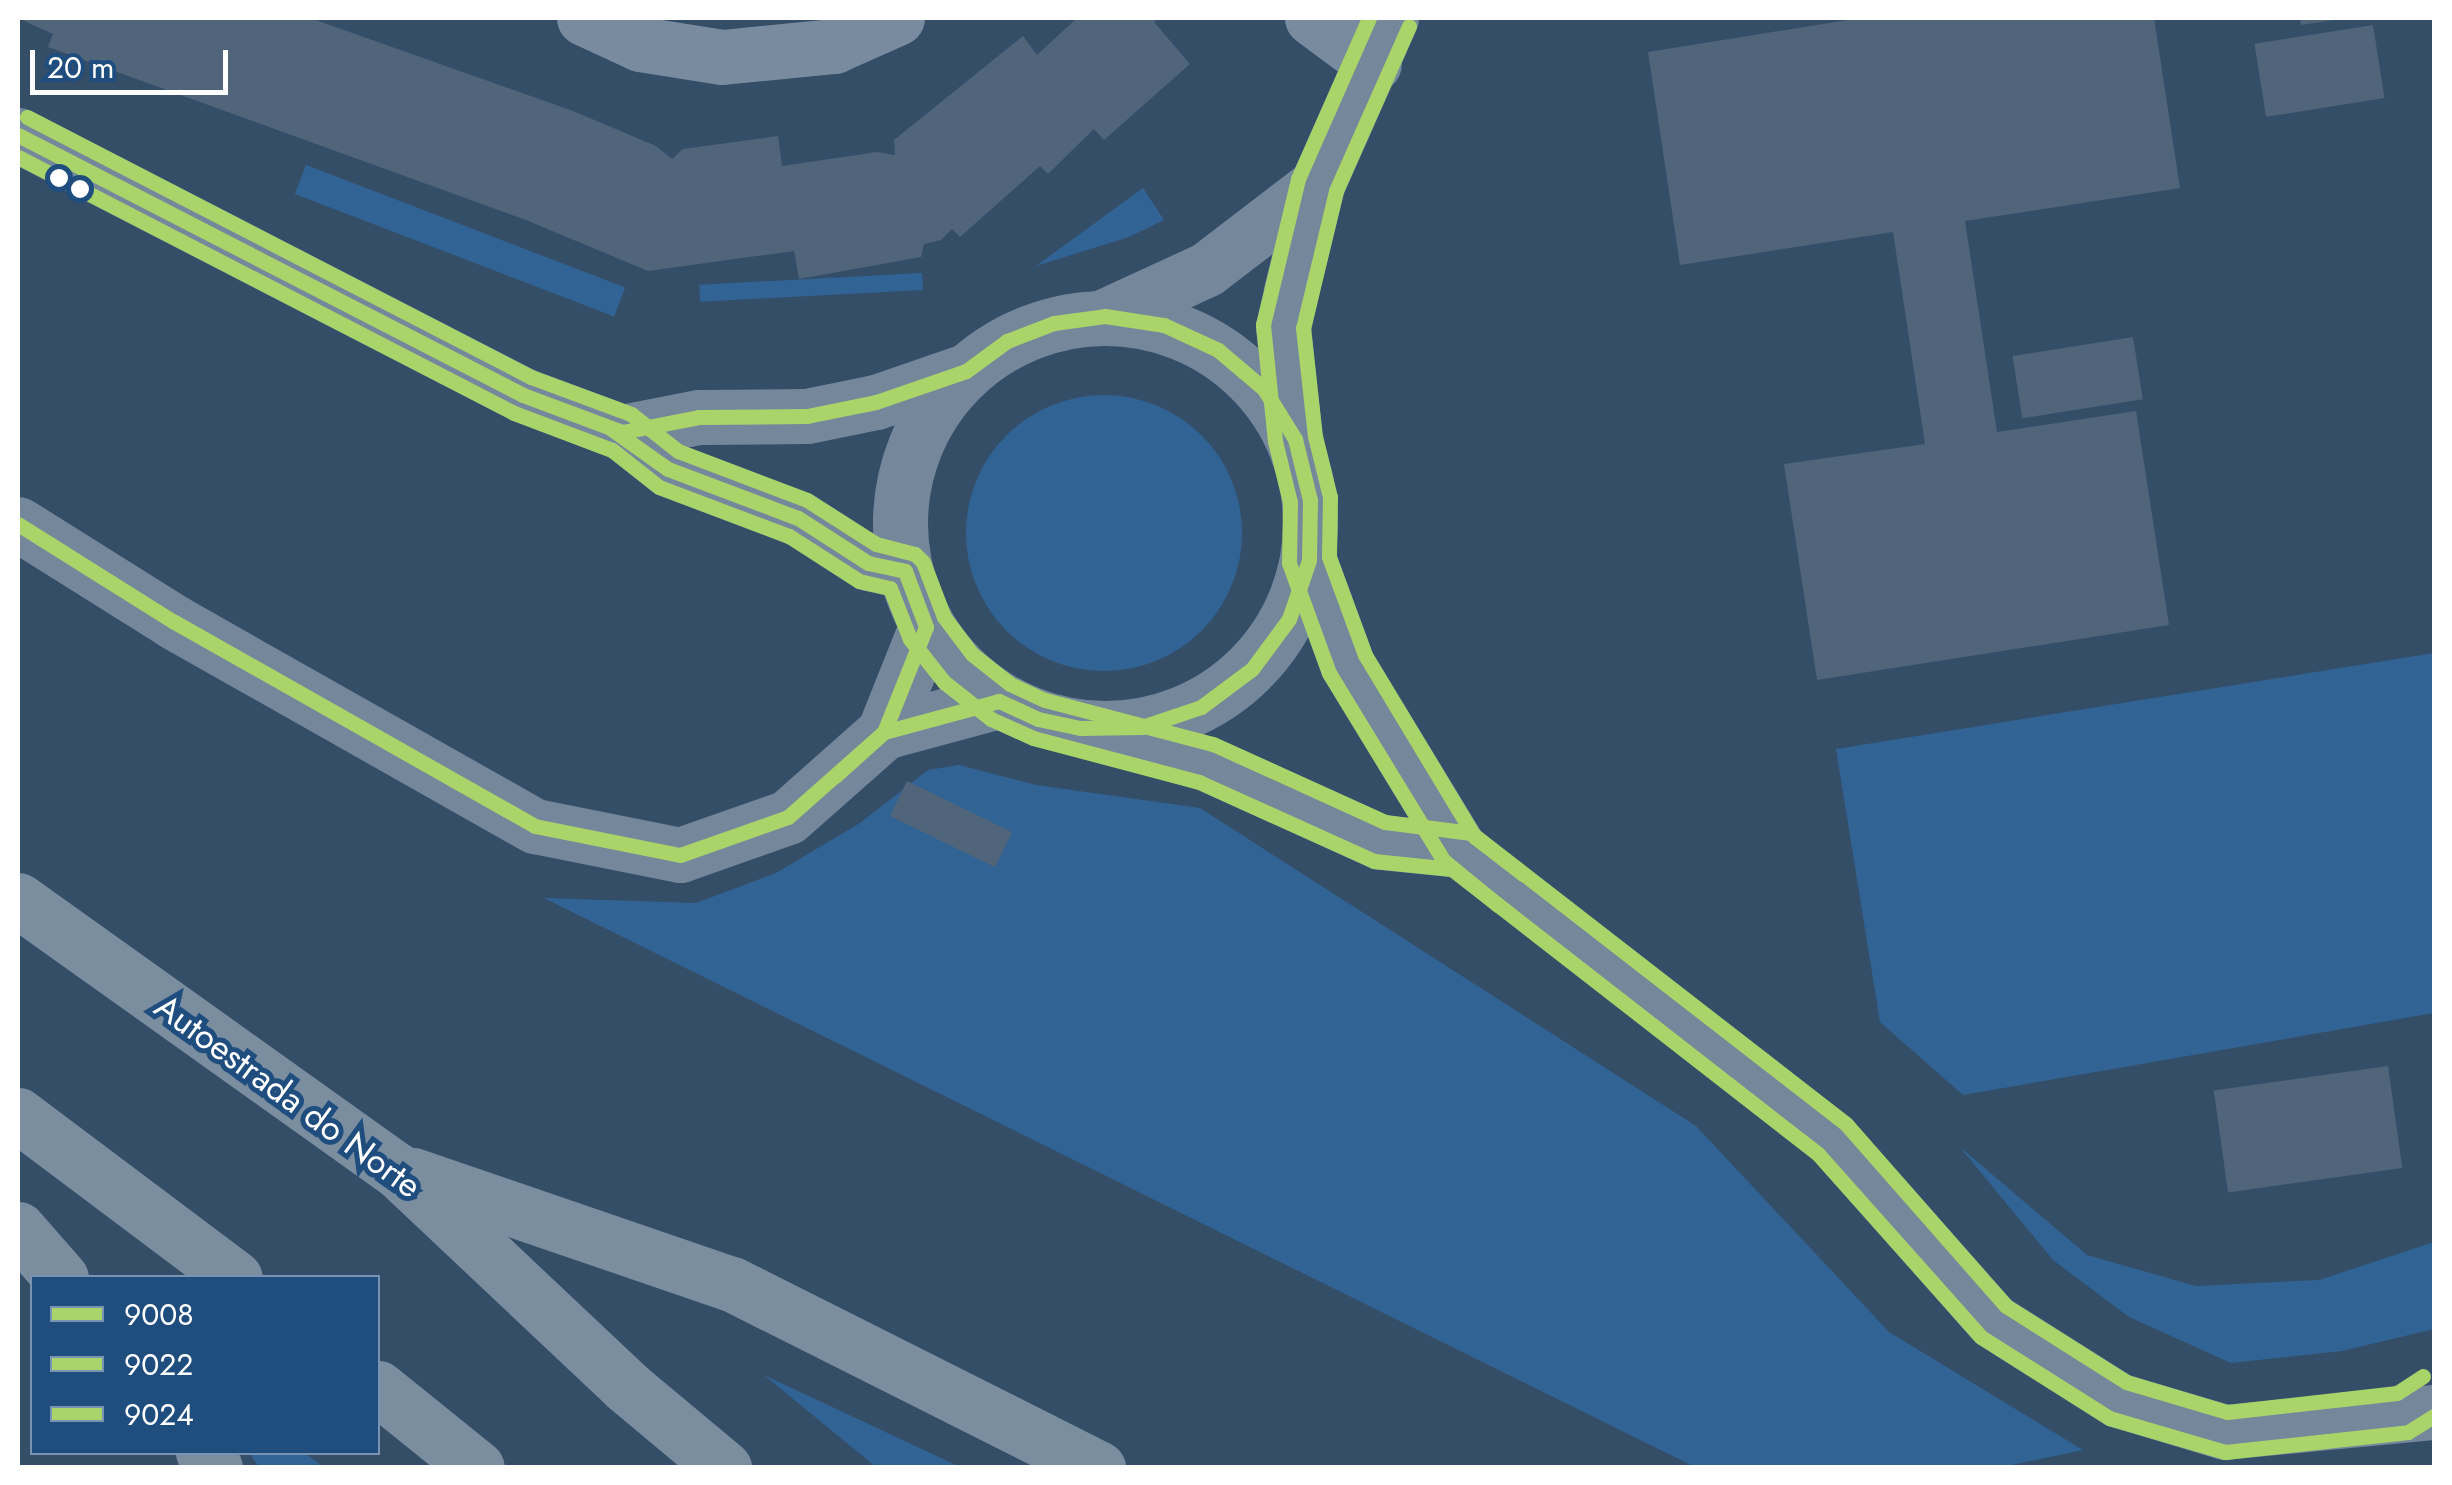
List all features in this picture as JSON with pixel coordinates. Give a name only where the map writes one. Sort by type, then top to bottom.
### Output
[{"type":"highway","name":"Autoestrada do Norte","points":[[18,900],[397,1170],[626,1386],[724,1468]]},
{"type":"highway","points":[[18,1116],[230,1275]]},
{"type":"highway","points":[[397,1170],[732,1284],[1098,1468]]},
{"type":"highway","points":[[18,1229],[58,1275]]},
{"type":"highway","points":[[380,1390],[477,1468]]},
{"type":"street","points":[[584,18],[640,44],[722,57],[834,46],[897,18]]},
{"type":"street","points":[[1312,18],[1383,41],[1317,185],[1283,327],[1295,440],[1310,500],[1310,560],[1347,664],[1460,850],[1832,1140],[1994,1321],[2118,1400],[2225,1432],[2424,1406]]},
{"type":"street","points":[[18,134],[522,395],[622,432],[668,470],[798,518],[868,563],[905,571]]},
{"type":"street","points":[[1104,316],[1206,268],[1317,185]]},
{"type":"street","points":[[1295,440],[1264,389],[1218,350],[1164,325],[1104,316],[1054,323],[1007,341],[966,372],[924,426],[901,492],[905,571],[926,626],[958,668],[999,701],[1038,719],[1206,763],[1380,842],[1460,850]]},
{"type":"street","points":[[622,432],[699,417],[807,416],[876,402],[966,372]]},
{"type":"street","points":[[18,524],[174,622],[534,826],[680,855],[788,818],[884,732],[926,626]]},
{"type":"street","points":[[1080,728],[1142,727],[1202,706],[1252,669],[1289,618],[1310,560]]},
{"type":"street","points":[[884,732],[999,701]]},
{"type":"shaded area","points":[[306,165],[625,288],[614,317],[295,194]]},
{"type":"shaded area","points":[[1143,188],[1164,220],[1129,237],[1036,266]]},
{"type":"shaded area","points":[[922,273],[923,290],[700,302],[699,285]]},
{"type":"shaded area","points":[[1104,395],[1157,406],[1201,436],[1231,480],[1242,533],[1231,586],[1201,630],[1157,660],[1104,671],[1051,660],[1007,630],[977,586],[966,533],[977,480],[1007,436],[1051,406]]},
{"type":"shaded area","points":[[2434,653],[2434,1013],[1963,1095],[1880,1022],[1836,749]]},
{"type":"shaded area","points":[[959,765],[1036,785],[1200,808],[1696,1126],[1889,1332],[2083,1450],[1997,1468],[1695,1467],[544,898],[696,903],[776,873],[860,823],[928,770]]},
{"type":"shaded area","points":[[1960,1147],[2087,1255],[2196,1286],[2319,1280],[2434,1242],[2434,1329],[2342,1351],[2231,1363],[2129,1317],[2053,1260]]},
{"type":"shaded area","points":[[764,1375],[960,1467],[876,1467]]},
{"type":"shaded area","points":[[250,1455],[308,1455],[323,1467],[259,1467]]},
{"type":"building","points":[[18,18],[310,18],[573,111],[656,146],[672,159],[683,149],[778,136],[782,166],[877,152],[895,155],[894,140],[1023,36],[1037,55],[1077,18],[1159,18],[1154,22],[1190,64],[1104,140],[1094,129],[1048,174],[1040,166],[960,237],[952,229],[941,240],[924,244],[921,257],[799,279],[794,251],[648,271],[526,220],[48,47],[53,34]]},
{"type":"building","points":[[1860,18],[2154,18],[2180,188],[1965,221],[1997,432],[2136,411],[2169,625],[1817,680],[1784,464],[1925,444],[1893,232],[1680,265],[1648,52]]},
{"type":"building","points":[[2300,18],[2334,18],[2334,20],[2301,25]]},
{"type":"building","points":[[2373,25],[2385,98],[2266,117],[2254,44]]},
{"type":"building","points":[[2133,337],[2143,399],[2022,418],[2013,356]]},
{"type":"building","points":[[907,781],[1012,832],[995,867],[890,816]]},
{"type":"building","points":[[2388,1066],[2402,1168],[2228,1192],[2214,1090]]},
{"type":"transit line","name":"9022","points":[[1369,18],[1298,179],[1263,325],[1275,441],[1290,502],[1289,563],[1329,673],[1443,860],[1499,906]]},
{"type":"transit line","name":"9024","points":[[1409,26],[1336,191],[1303,328],[1315,436],[1330,497],[1329,557],[1365,655],[1475,837],[1523,874]]},
{"type":"transit line","name":"9024","points":[[27,117],[531,377],[631,414],[678,451],[807,500],[876,544],[915,554],[923,562],[944,617],[972,654],[1010,684],[1045,700],[1213,744],[1385,822],[1471,833],[1846,1124],[2006,1306],[2126,1382],[2227,1412],[2397,1393],[2423,1376]]},
{"type":"transit line","name":"9008","points":[[18,135],[523,395],[622,432],[699,417],[807,416],[876,402],[966,371],[1007,341],[1054,323],[1105,316],[1164,325],[1218,350],[1264,389],[1295,439],[1310,500],[1309,560],[1289,619],[1252,669],[1201,707],[1142,727],[1080,728],[1038,719],[999,701],[884,732],[788,817],[680,855],[535,826],[174,622],[18,524]]},
{"type":"transit line","name":"9022","points":[[18,157],[514,413],[612,450],[659,487],[789,536],[859,581],[890,588],[910,639],[944,682],[991,719],[1033,738],[1199,782],[1374,861],[1452,869],[1818,1154],[1981,1337],[2109,1418],[2225,1452],[2408,1432],[2434,1416]]},
{"type":"transit line","name":"9008","points":[[610,428],[668,469],[798,518],[868,563],[905,571],[926,627],[884,732],[835,776]]}]
